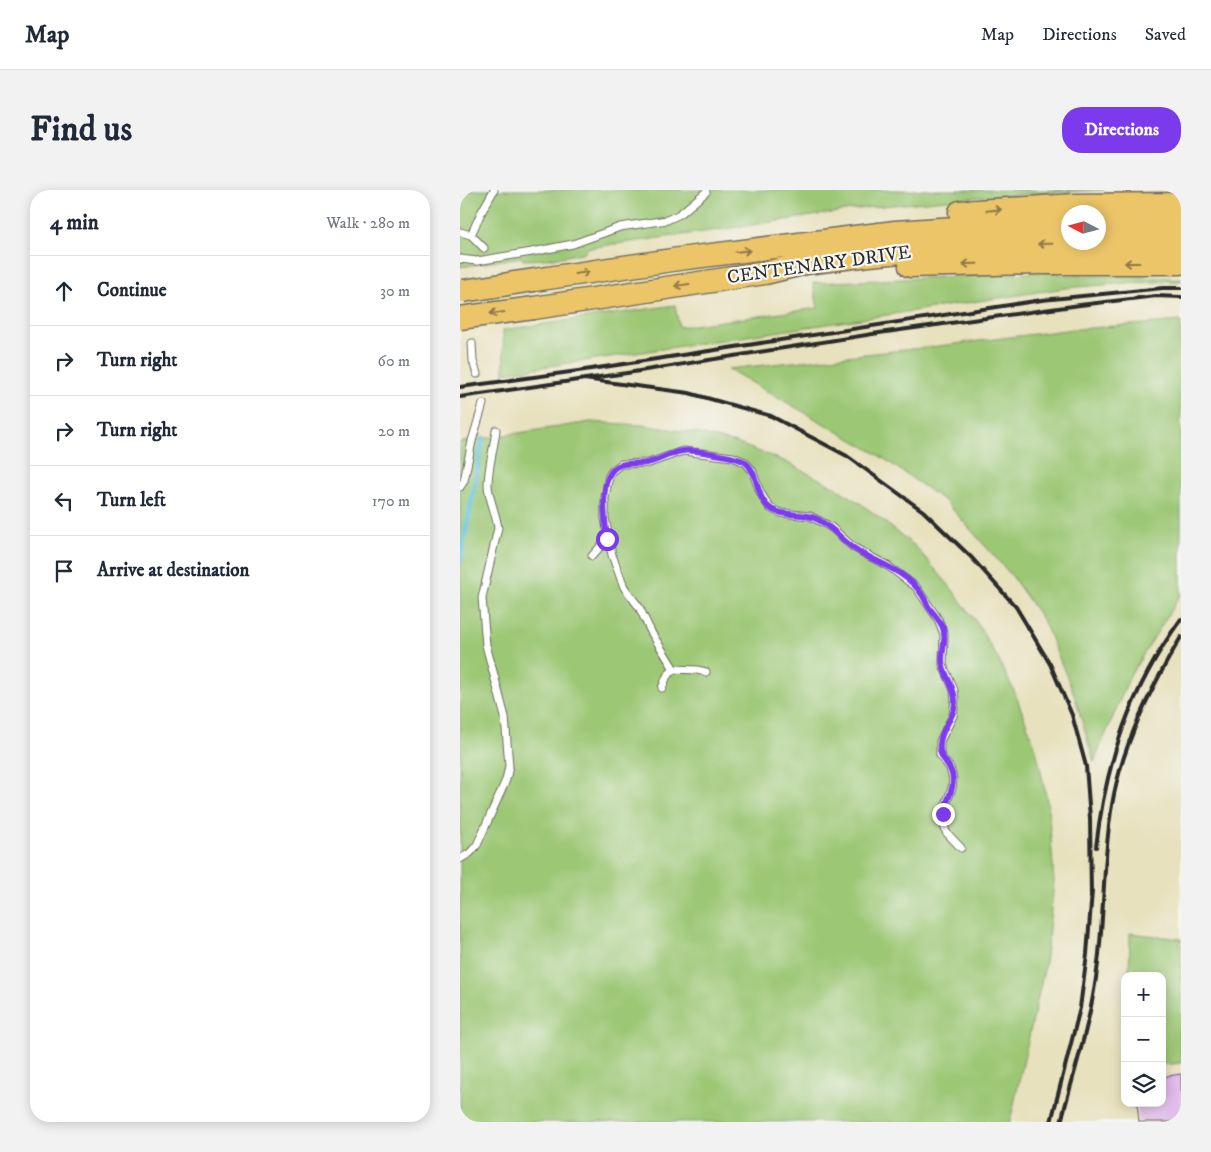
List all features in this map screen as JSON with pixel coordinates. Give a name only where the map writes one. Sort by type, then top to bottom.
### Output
[{"type":"highway","points":[[772,248],[807,231],[900,218],[1076,204],[1181,204]]},
{"type":"highway","name":"CENTENARY DRIVE","points":[[461,291],[679,259],[895,232],[1061,223]]},
{"type":"highway","name":"CENTENARY DRIVE","points":[[1106,224],[1172,234]]},
{"type":"highway","name":"CENTENARY DRIVE","points":[[460,318],[765,273],[806,263],[869,255],[1172,234]]},
{"type":"highway","points":[[765,273],[805,275],[872,268],[946,264],[1181,263]]},
{"type":"lane","points":[[471,235],[480,213],[494,190]]},
{"type":"lane","points":[[460,260],[477,261],[532,252],[573,244],[620,227],[667,220],[680,214],[706,192]]},
{"type":"lane","points":[[460,232],[471,235],[484,248]]},
{"type":"lane","points":[[472,343],[473,361],[477,374]]},
{"type":"lane","points":[[460,487],[464,481],[472,441],[483,404]]},
{"type":"lane","points":[[460,859],[470,853],[477,844],[506,780],[509,766],[505,717],[486,645],[482,598],[498,528],[490,500],[488,477],[496,430]]},
{"type":"lane","points":[[674,669],[651,632],[639,607],[624,587],[607,539],[605,497],[609,476],[621,464],[648,463],[688,450],[733,457],[745,462],[752,470],[760,492],[770,508],[781,513],[805,515],[831,527],[853,547],[888,566],[912,584],[921,592],[938,619],[944,634],[942,665],[954,690],[955,699],[953,716],[940,741],[940,755],[950,768],[953,778],[943,821],[946,832],[962,848]]},
{"type":"lane","points":[[592,556],[607,539]]},
{"type":"lane","points":[[674,669],[706,672]]},
{"type":"lane","points":[[662,688],[674,669]]},
{"type":"green space","points":[[460,190],[1104,190],[979,197],[872,207],[587,248],[586,252],[562,257],[523,260],[522,257],[460,267]]},
{"type":"green space","points":[[1052,272],[1064,275],[1181,278],[1181,281],[1065,288],[504,373],[503,330],[675,305],[679,327],[818,308],[813,283]]},
{"type":"green space","points":[[1181,321],[1181,594],[1130,676],[1094,762],[1074,694],[1044,622],[1012,576],[945,501],[877,454],[728,369],[1066,330]]},
{"type":"green space","points":[[590,422],[641,425],[696,433],[736,443],[784,461],[835,487],[863,505],[915,546],[948,584],[975,620],[997,657],[1015,693],[1036,749],[1047,800],[1051,838],[1054,882],[1045,965],[1010,1122],[460,1122],[460,442]]},
{"type":"green space","points":[[1130,933],[1181,939],[1181,1063],[1166,1065],[1166,972],[1129,972]]},
{"type":"building","points":[[1181,1074],[1181,1122],[1139,1122],[1137,1107],[1166,1107],[1166,1076]]},
{"type":"waterway","points":[[460,563],[483,438]]},
{"type":"railway","points":[[460,387],[578,371],[1042,300],[1163,288],[1181,288]]},
{"type":"railway","points":[[460,397],[879,333],[1080,305],[1156,296],[1181,297]]},
{"type":"railway","points":[[584,379],[689,393],[771,416],[847,456],[923,511],[972,558],[1016,607],[1050,664],[1072,715],[1086,766],[1090,818],[1091,897]]},
{"type":"railway","points":[[1096,847],[1106,785],[1123,727],[1148,672],[1181,619]]},
{"type":"railway","points":[[1061,1122],[1085,1033],[1096,978],[1109,826],[1117,783],[1130,739],[1139,718],[1159,676],[1181,637]]},
{"type":"railway","points":[[1051,1122],[1080,1008],[1092,891]]},
{"type":"route","points":[[607,539],[605,497],[609,476],[612,471],[621,464],[648,463],[683,450],[688,450],[740,459],[752,470],[765,502],[774,511],[805,515],[817,519],[831,527],[853,547],[895,570],[908,580],[921,592],[943,628],[942,665],[954,690],[953,716],[944,730],[940,741],[940,755],[950,768],[953,778],[952,788],[943,814]]}]
